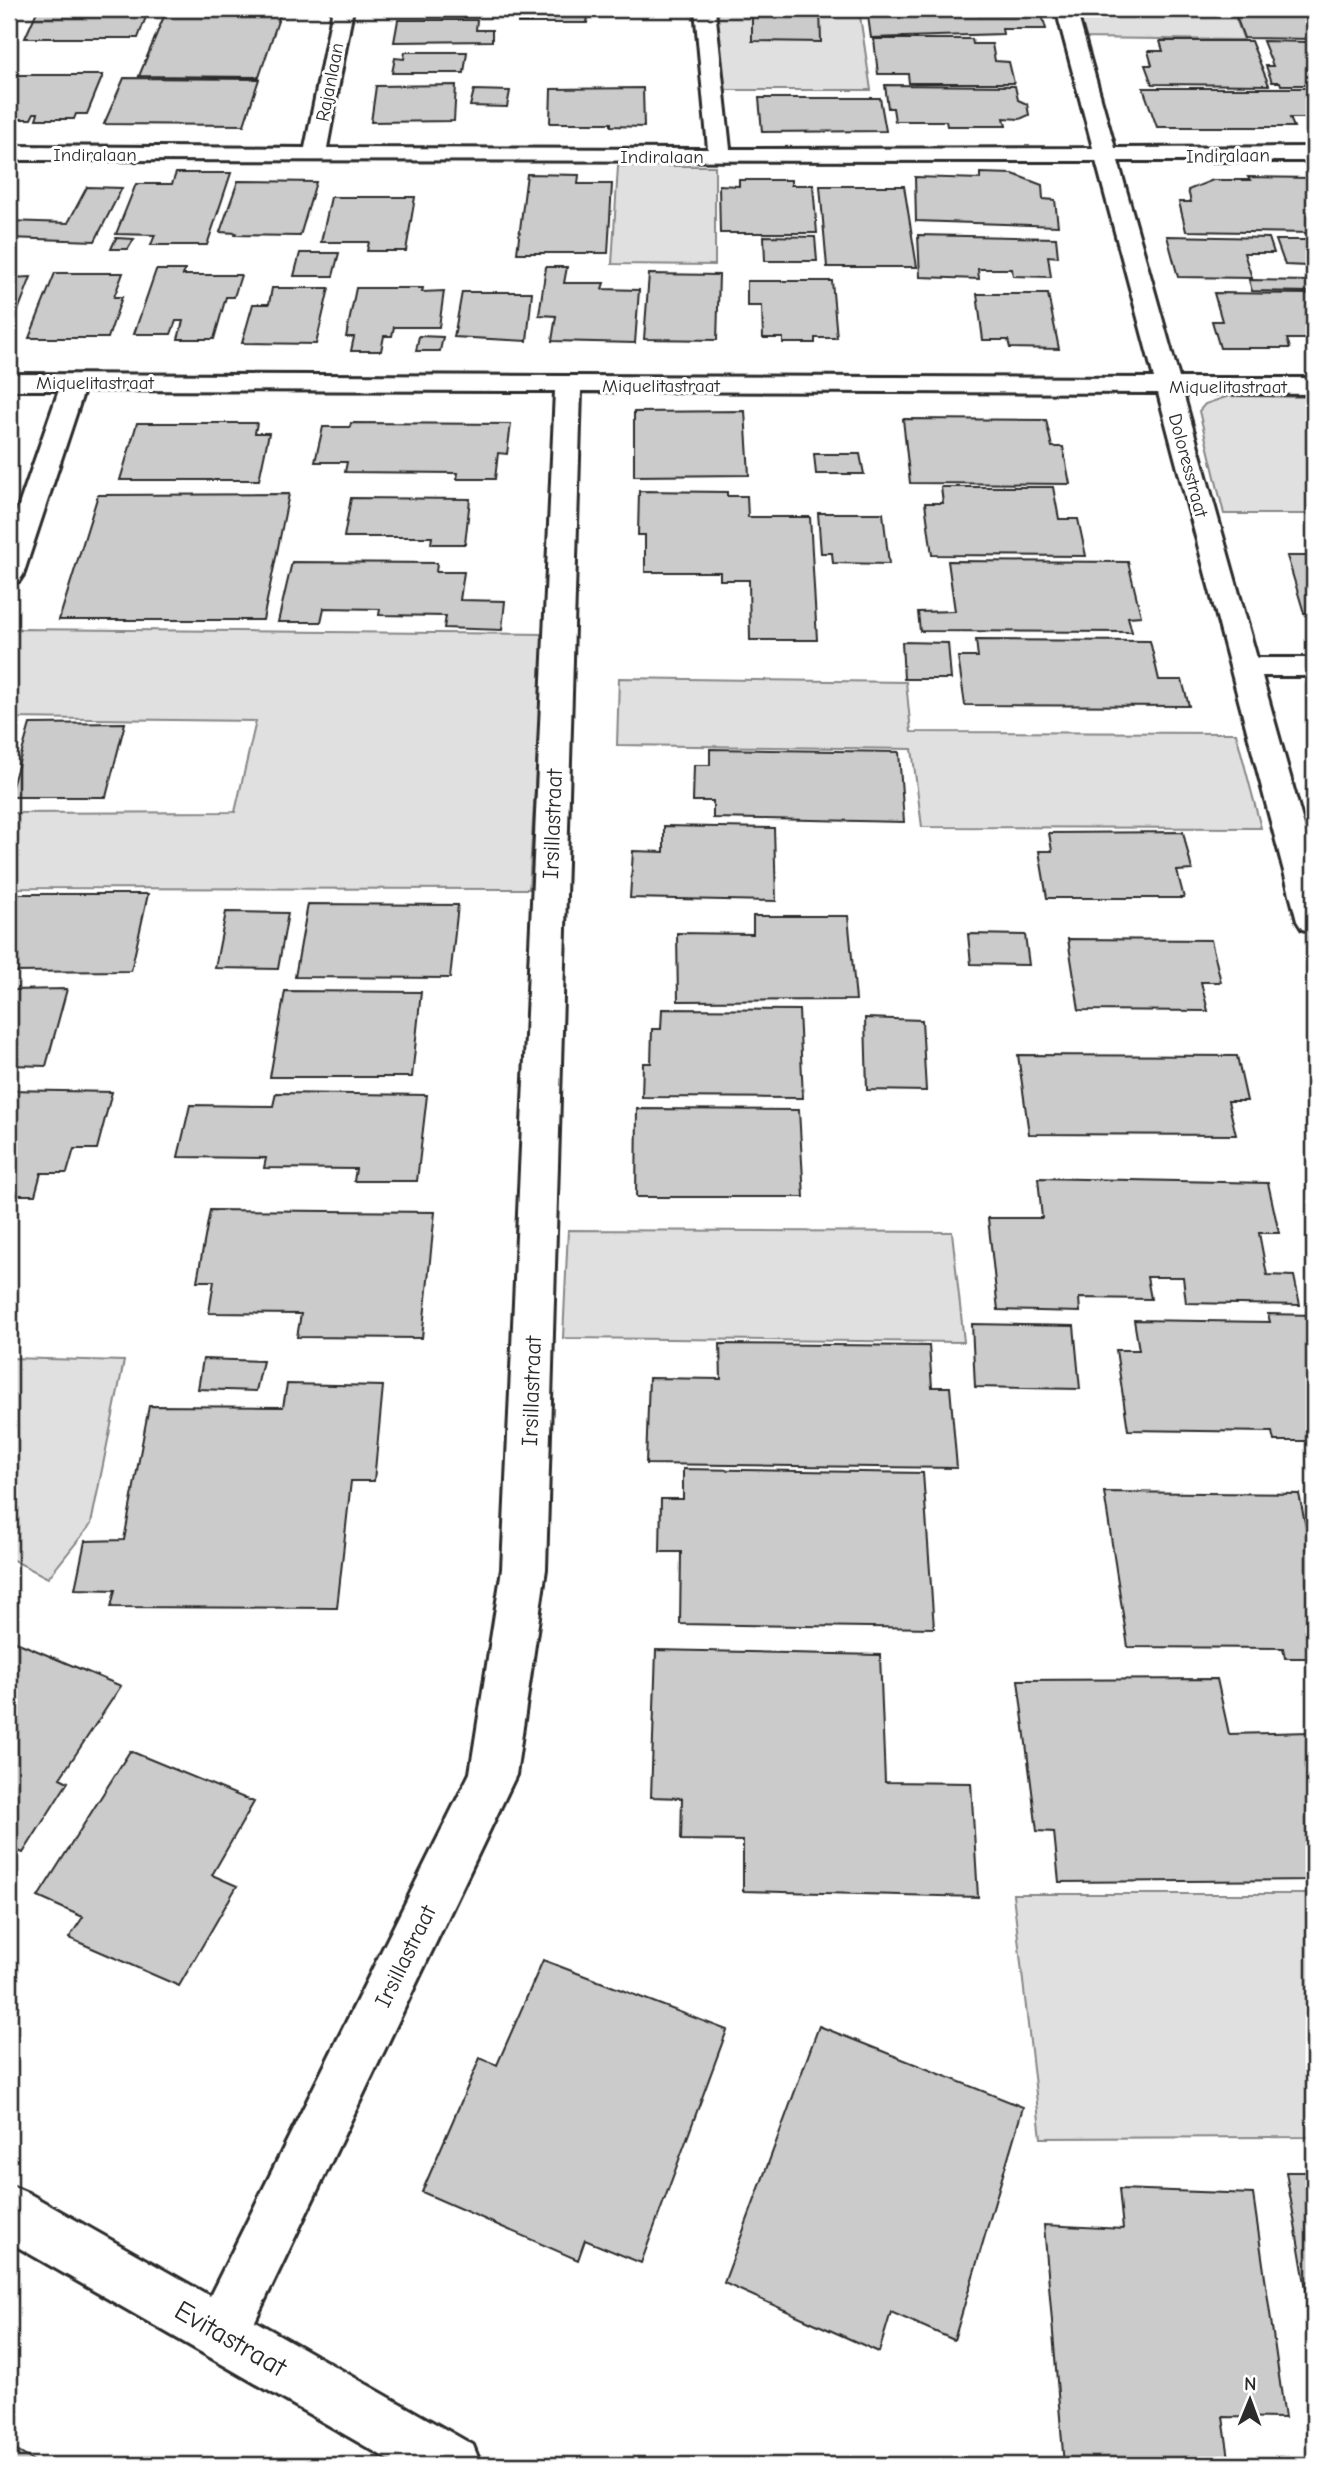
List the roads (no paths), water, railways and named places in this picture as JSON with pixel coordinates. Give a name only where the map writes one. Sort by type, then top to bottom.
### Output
[{"type":"street","name":"Rajanlaan","points":[[315,155],[343,9]]},
{"type":"street","points":[[705,9],[720,156]]},
{"type":"street","name":"Doloresstraat","points":[[1066,9],[1314,921]]},
{"type":"street","name":"Indiralaan","points":[[9,153],[720,156],[1314,154]]},
{"type":"street","name":"Miquelitastraat","points":[[9,382],[1314,386]]},
{"type":"street","points":[[9,575],[74,382]]},
{"type":"street","name":"Irsillastraat","points":[[221,2332],[493,1775],[524,1569],[568,385]]},
{"type":"street","points":[[1244,667],[1314,667]]},
{"type":"street","name":"Evitastraat","points":[[9,2212],[453,2465]]}]
